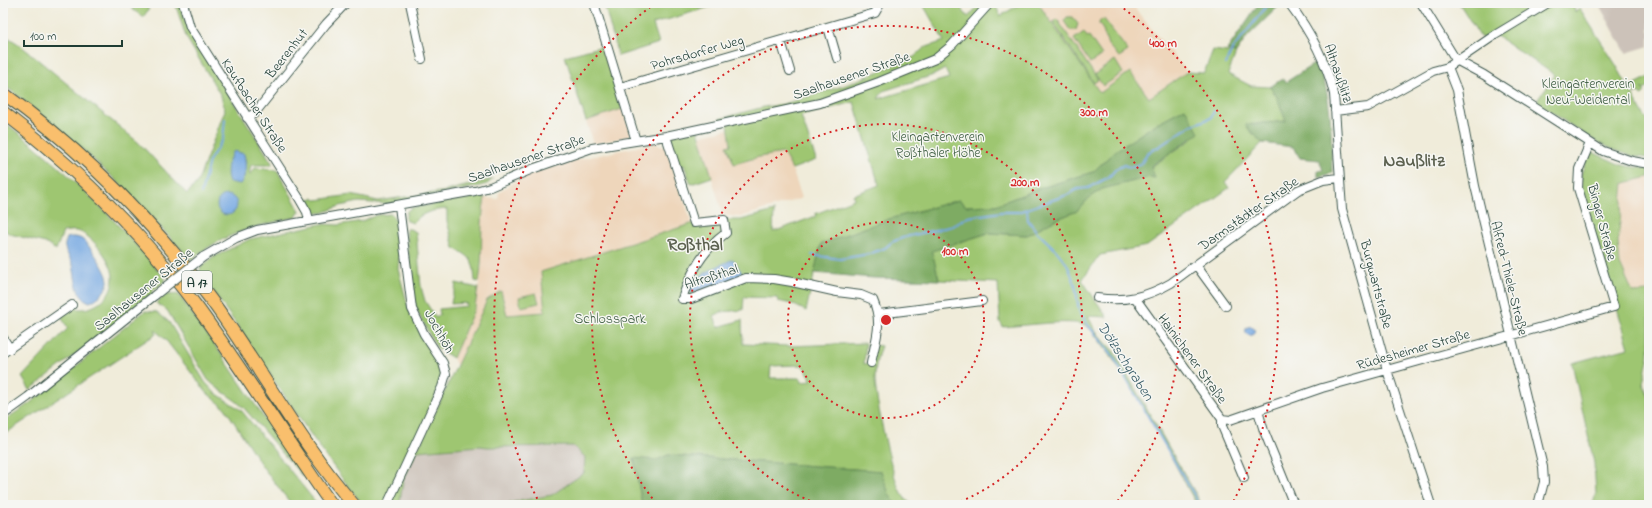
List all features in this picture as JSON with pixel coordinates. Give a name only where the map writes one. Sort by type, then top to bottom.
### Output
[{"type":"highway","name":"A 17","points":[[3,92],[68,145],[99,174],[168,246],[208,296],[303,437],[354,505]]},
{"type":"highway","name":"A 17","points":[[3,112],[33,135],[90,186],[157,256],[226,347],[332,505]]},
{"type":"street","name":"Kaufbacher Straße","points":[[183,3],[190,27],[246,118],[299,198],[307,212],[309,220]]},
{"type":"street","name":"Beerenhut","points":[[246,118],[255,113],[326,24],[346,3]]},
{"type":"street","points":[[410,3],[422,59]]},
{"type":"street","points":[[594,3],[636,140]]},
{"type":"street","name":"Saalhausener Straße","points":[[3,414],[28,397],[203,257],[220,246],[246,234],[309,220],[399,206],[490,187],[535,168],[592,148],[666,136],[820,102],[909,71],[935,58],[952,45],[990,3]]},
{"type":"street","name":"Altnaußlitz","points":[[1289,3],[1309,32],[1324,62],[1333,89],[1335,111],[1368,107],[1422,77],[1448,67]]},
{"type":"street","points":[[1421,3],[1456,60],[1484,75],[1590,143],[1616,157],[1649,164]]},
{"type":"street","points":[[1448,67],[1456,60],[1548,3]]},
{"type":"street","name":"Pohrsdorfer Weg","points":[[620,88],[875,13],[879,6]]},
{"type":"street","points":[[828,27],[837,58]]},
{"type":"street","points":[[781,41],[790,71]]},
{"type":"street","name":"Alfred-Thiele-Straße","points":[[1448,67],[1457,90],[1474,186],[1543,467],[1544,482],[1541,501],[1538,505]]},
{"type":"street","name":"Burgwartstraße","points":[[1335,111],[1342,209],[1387,370],[1431,505]]},
{"type":"street","name":"Altroßthal","points":[[666,136],[694,223],[724,220],[726,233],[712,243],[694,269],[682,299],[691,299],[746,278],[774,279],[837,292],[861,295],[873,300],[879,314]]},
{"type":"street","name":"Binger Straße","points":[[1590,143],[1579,169],[1578,188],[1614,307]]},
{"type":"street","name":"Darmstädter Straße","points":[[1097,298],[1113,300],[1136,299],[1155,292],[1171,283],[1298,190],[1323,180],[1339,178]]},
{"type":"street","name":"Jochhöh","points":[[387,505],[442,387],[446,374],[443,363],[424,334],[412,308],[399,206]]},
{"type":"street","name":"Darmstädter Straße","points":[[1196,265],[1226,306]]},
{"type":"street","name":"Hainichener Straße","points":[[1136,299],[1147,317],[1222,419],[1222,426],[1244,478]]},
{"type":"street","points":[[871,363],[878,329],[879,314],[982,301]]},
{"type":"street","points":[[3,338],[6,351],[72,306]]},
{"type":"street","name":"Rüdesheimer Straße","points":[[1222,419],[1230,420],[1322,388],[1614,307]]},
{"type":"street","points":[[1258,411],[1264,431],[1294,505]]},
{"type":"shaded area","points":[[1038,3],[1132,3],[1140,15],[1187,72],[1149,98],[1100,93]]},
{"type":"shaded area","points":[[1598,3],[1649,3],[1649,46],[1626,53]]},
{"type":"shaded area","points":[[622,109],[631,133],[629,136],[593,144],[586,121]]},
{"type":"shaded area","points":[[728,129],[731,145],[728,146],[759,157],[783,153],[792,169],[802,198],[740,217],[723,215],[699,136]]},
{"type":"shaded area","points":[[654,143],[665,147],[695,231],[456,365],[453,358],[475,307],[482,265],[482,214],[485,198],[498,199],[499,193],[525,176],[572,161]]},
{"type":"shaded area","points":[[1649,177],[1649,292],[1633,293],[1620,264],[1618,242],[1624,183]]},
{"type":"shaded area","points":[[480,446],[573,446],[585,457],[584,473],[552,495],[498,505],[403,505],[400,501],[403,481],[417,451]]},
{"type":"green space","points":[[136,3],[141,3],[149,9],[143,17],[132,9]]},
{"type":"green space","points":[[175,3],[180,3],[189,31],[272,163],[271,165],[251,165],[249,174],[251,174],[255,168],[277,170],[300,211],[296,217],[253,228],[227,237],[191,260],[127,191],[77,144],[3,84],[3,34],[20,45],[139,143],[187,194],[198,181],[225,110],[221,96],[186,37]],"holes":[[[234,151],[243,154],[246,161],[245,169],[232,153]]]},
{"type":"green space","points":[[604,3],[723,3],[653,24],[659,43],[618,56]]},
{"type":"green space","points":[[922,3],[957,3],[968,17],[981,3],[998,3],[996,6],[1000,16],[1022,3],[1038,3],[1100,93],[1130,72],[1149,98],[1187,72],[1204,73],[1213,50],[1236,53],[1228,74],[1251,86],[1270,87],[1277,97],[1286,121],[1245,125],[1262,143],[1225,182],[1229,188],[1147,246],[1100,255],[1082,280],[1107,317],[1088,316],[1096,332],[1114,352],[1202,505],[1197,505],[1128,381],[1089,328],[1078,323],[1045,323],[1003,327],[1000,322],[998,283],[939,280],[931,251],[988,233],[1027,235],[1050,222],[1077,211],[1090,197],[1102,189],[1150,177],[1155,178],[1151,167],[1192,139],[1185,108],[1159,122],[1114,152],[1093,172],[1038,189],[996,205],[966,206],[959,200],[889,219],[821,244],[806,311],[792,304],[778,301],[777,298],[744,297],[743,310],[721,312],[714,316],[718,327],[742,320],[743,344],[789,346],[866,343],[864,364],[871,363],[875,345],[881,346],[876,362],[875,379],[881,419],[897,484],[901,493],[911,505],[896,505],[889,494],[880,471],[668,455],[657,460],[634,459],[642,505],[498,505],[552,495],[584,473],[585,457],[573,446],[480,446],[417,451],[403,481],[400,501],[403,505],[363,505],[320,448],[241,330],[199,273],[201,267],[214,257],[250,239],[321,224],[338,225],[362,221],[377,215],[391,214],[396,220],[398,226],[400,249],[398,269],[409,310],[446,370],[416,444],[419,447],[487,300],[501,291],[507,315],[545,312],[541,272],[694,223],[717,220],[741,220],[774,211],[773,232],[816,216],[815,214],[854,199],[853,195],[879,185],[854,102],[801,116],[816,160],[792,169],[783,153],[759,157],[734,164],[727,146],[731,145],[728,124],[719,119],[764,107],[784,104],[846,85],[914,57],[924,48],[944,41]],"holes":[[[945,69],[949,78],[878,99],[883,91],[934,75]],[[802,365],[810,376],[811,381],[801,382],[801,378],[770,378],[771,366]]]},
{"type":"green space","points":[[1259,3],[1282,3],[1247,37],[1236,53],[1227,50]]},
{"type":"green space","name":"Kleingartenverein Neu-Weidental","points":[[1459,3],[1573,3],[1575,12],[1580,9],[1616,65],[1643,114],[1649,121],[1649,158],[1619,152],[1590,138],[1536,102],[1555,75],[1495,35],[1481,38]]},
{"type":"green space","points":[[1067,17],[1072,17],[1078,24],[1076,30],[1070,30],[1064,21]]},
{"type":"green space","points":[[1057,19],[1098,80],[1094,83],[1053,22]]},
{"type":"green space","points":[[1104,19],[1128,51],[1119,57],[1108,45],[1103,30],[1099,24],[1100,20]]},
{"type":"green space","points":[[1084,32],[1087,37],[1089,36],[1102,55],[1090,63],[1074,39]]},
{"type":"green space","points":[[603,46],[622,109],[586,121],[565,56]]},
{"type":"green space","points":[[1115,60],[1123,73],[1103,86],[1095,74]]},
{"type":"green space","points":[[1317,62],[1329,102],[1332,173],[1318,177],[1318,171],[1323,170],[1319,160],[1300,158],[1293,147],[1262,143],[1245,125],[1286,121],[1277,97],[1270,87],[1282,79],[1286,82]]},
{"type":"green space","points":[[1649,77],[1649,87],[1644,90],[1641,88],[1645,92],[1642,95],[1638,92],[1635,95],[1631,86]]},
{"type":"green space","points":[[1185,108],[1199,133],[1151,166],[1155,178],[1150,177],[1102,189],[1090,197],[1077,211],[1050,222],[1027,235],[988,233],[932,251],[939,280],[874,278],[814,273],[821,244],[889,219],[959,200],[966,206],[996,205],[1038,189],[1093,172],[1114,152],[1159,122]]},
{"type":"green space","points":[[3,121],[69,176],[129,237],[166,280],[152,291],[153,293],[30,390],[22,377],[68,328],[61,317],[74,308],[88,308],[94,306],[105,298],[112,286],[113,273],[99,247],[89,237],[79,231],[63,232],[56,250],[45,243],[10,234],[3,229]]},
{"type":"green space","points":[[698,130],[712,177],[691,184],[684,165],[676,167],[666,136]]},
{"type":"green space","points":[[1590,151],[1621,165],[1649,169],[1649,177],[1624,183],[1618,242],[1620,264],[1633,293],[1649,292],[1649,355],[1643,383],[1649,397],[1649,505],[1592,505],[1596,494],[1594,463],[1572,363],[1629,348],[1582,191],[1581,174]]},
{"type":"green space","points":[[493,179],[487,184],[476,187],[387,204],[359,202],[340,206],[322,213],[313,212],[305,200],[351,195],[378,201],[446,191]]},
{"type":"green space","points":[[482,196],[485,198],[482,219],[479,282],[475,281],[474,268],[471,260],[465,254],[454,248],[447,221],[447,209],[428,212],[420,216],[413,223],[405,220],[407,211],[411,208]]},
{"type":"green space","points":[[406,229],[416,232],[421,287],[425,301],[436,318],[440,315],[439,309],[467,306],[466,303],[451,304],[456,283],[478,288],[475,307],[453,358],[437,348],[420,317],[414,301]]},
{"type":"green space","points":[[536,293],[539,303],[521,307],[519,297]]},
{"type":"green space","points":[[178,294],[221,354],[303,476],[244,408],[208,380],[167,310],[156,303],[166,295]]},
{"type":"green space","points":[[145,311],[157,312],[169,322],[205,382],[214,392],[241,410],[318,505],[292,505],[262,466],[225,408],[207,393],[165,339],[155,330],[156,334],[3,435],[3,421],[30,403]]},
{"type":"green space","points":[[668,455],[881,471],[889,494],[896,505],[642,505],[634,458],[657,460]]},
{"type":"water","points":[[234,151],[244,154],[245,158],[245,174],[240,184],[229,182],[228,179],[227,170],[229,161]]},
{"type":"water","points":[[227,195],[234,198],[237,205],[234,212],[227,215],[220,212],[217,205],[220,198]]},
{"type":"water","points":[[67,238],[80,238],[86,243],[106,272],[108,278],[104,291],[99,297],[90,302],[85,300],[79,292],[73,265],[66,250],[65,245]]},
{"type":"water","points":[[733,259],[744,276],[715,288],[689,293],[695,282],[706,272]]},
{"type":"water","points":[[1250,326],[1255,331],[1250,336],[1245,331]]},
{"type":"waterway","points":[[1226,64],[1232,50],[1269,3]]},
{"type":"waterway","name":"Dölzschgraben","points":[[812,255],[840,259],[869,254],[885,248],[892,242],[905,237],[953,226],[968,217],[1001,212],[1018,212],[1067,195],[1078,189],[1088,188],[1109,177],[1116,169],[1124,165],[1129,167],[1141,164],[1147,153],[1190,126],[1211,118],[1214,111]]},
{"type":"waterway","points":[[201,194],[209,161],[223,139],[225,119]]},
{"type":"waterway","name":"Dölzschgraben","points":[[1027,209],[1028,220],[1037,232],[1055,249],[1067,264],[1075,284],[1079,311],[1088,325],[1111,353],[1200,505]]},
{"type":"district","name":"Naußlitz","points":[[1414,160]]},
{"type":"district","name":"Roßthal","points":[[695,244]]},
{"type":"park label","name":"Kleingartenverein Roßthaler Höhe","points":[[938,144]]},
{"type":"park label","name":"Schlosspark","points":[[610,318]]}]
